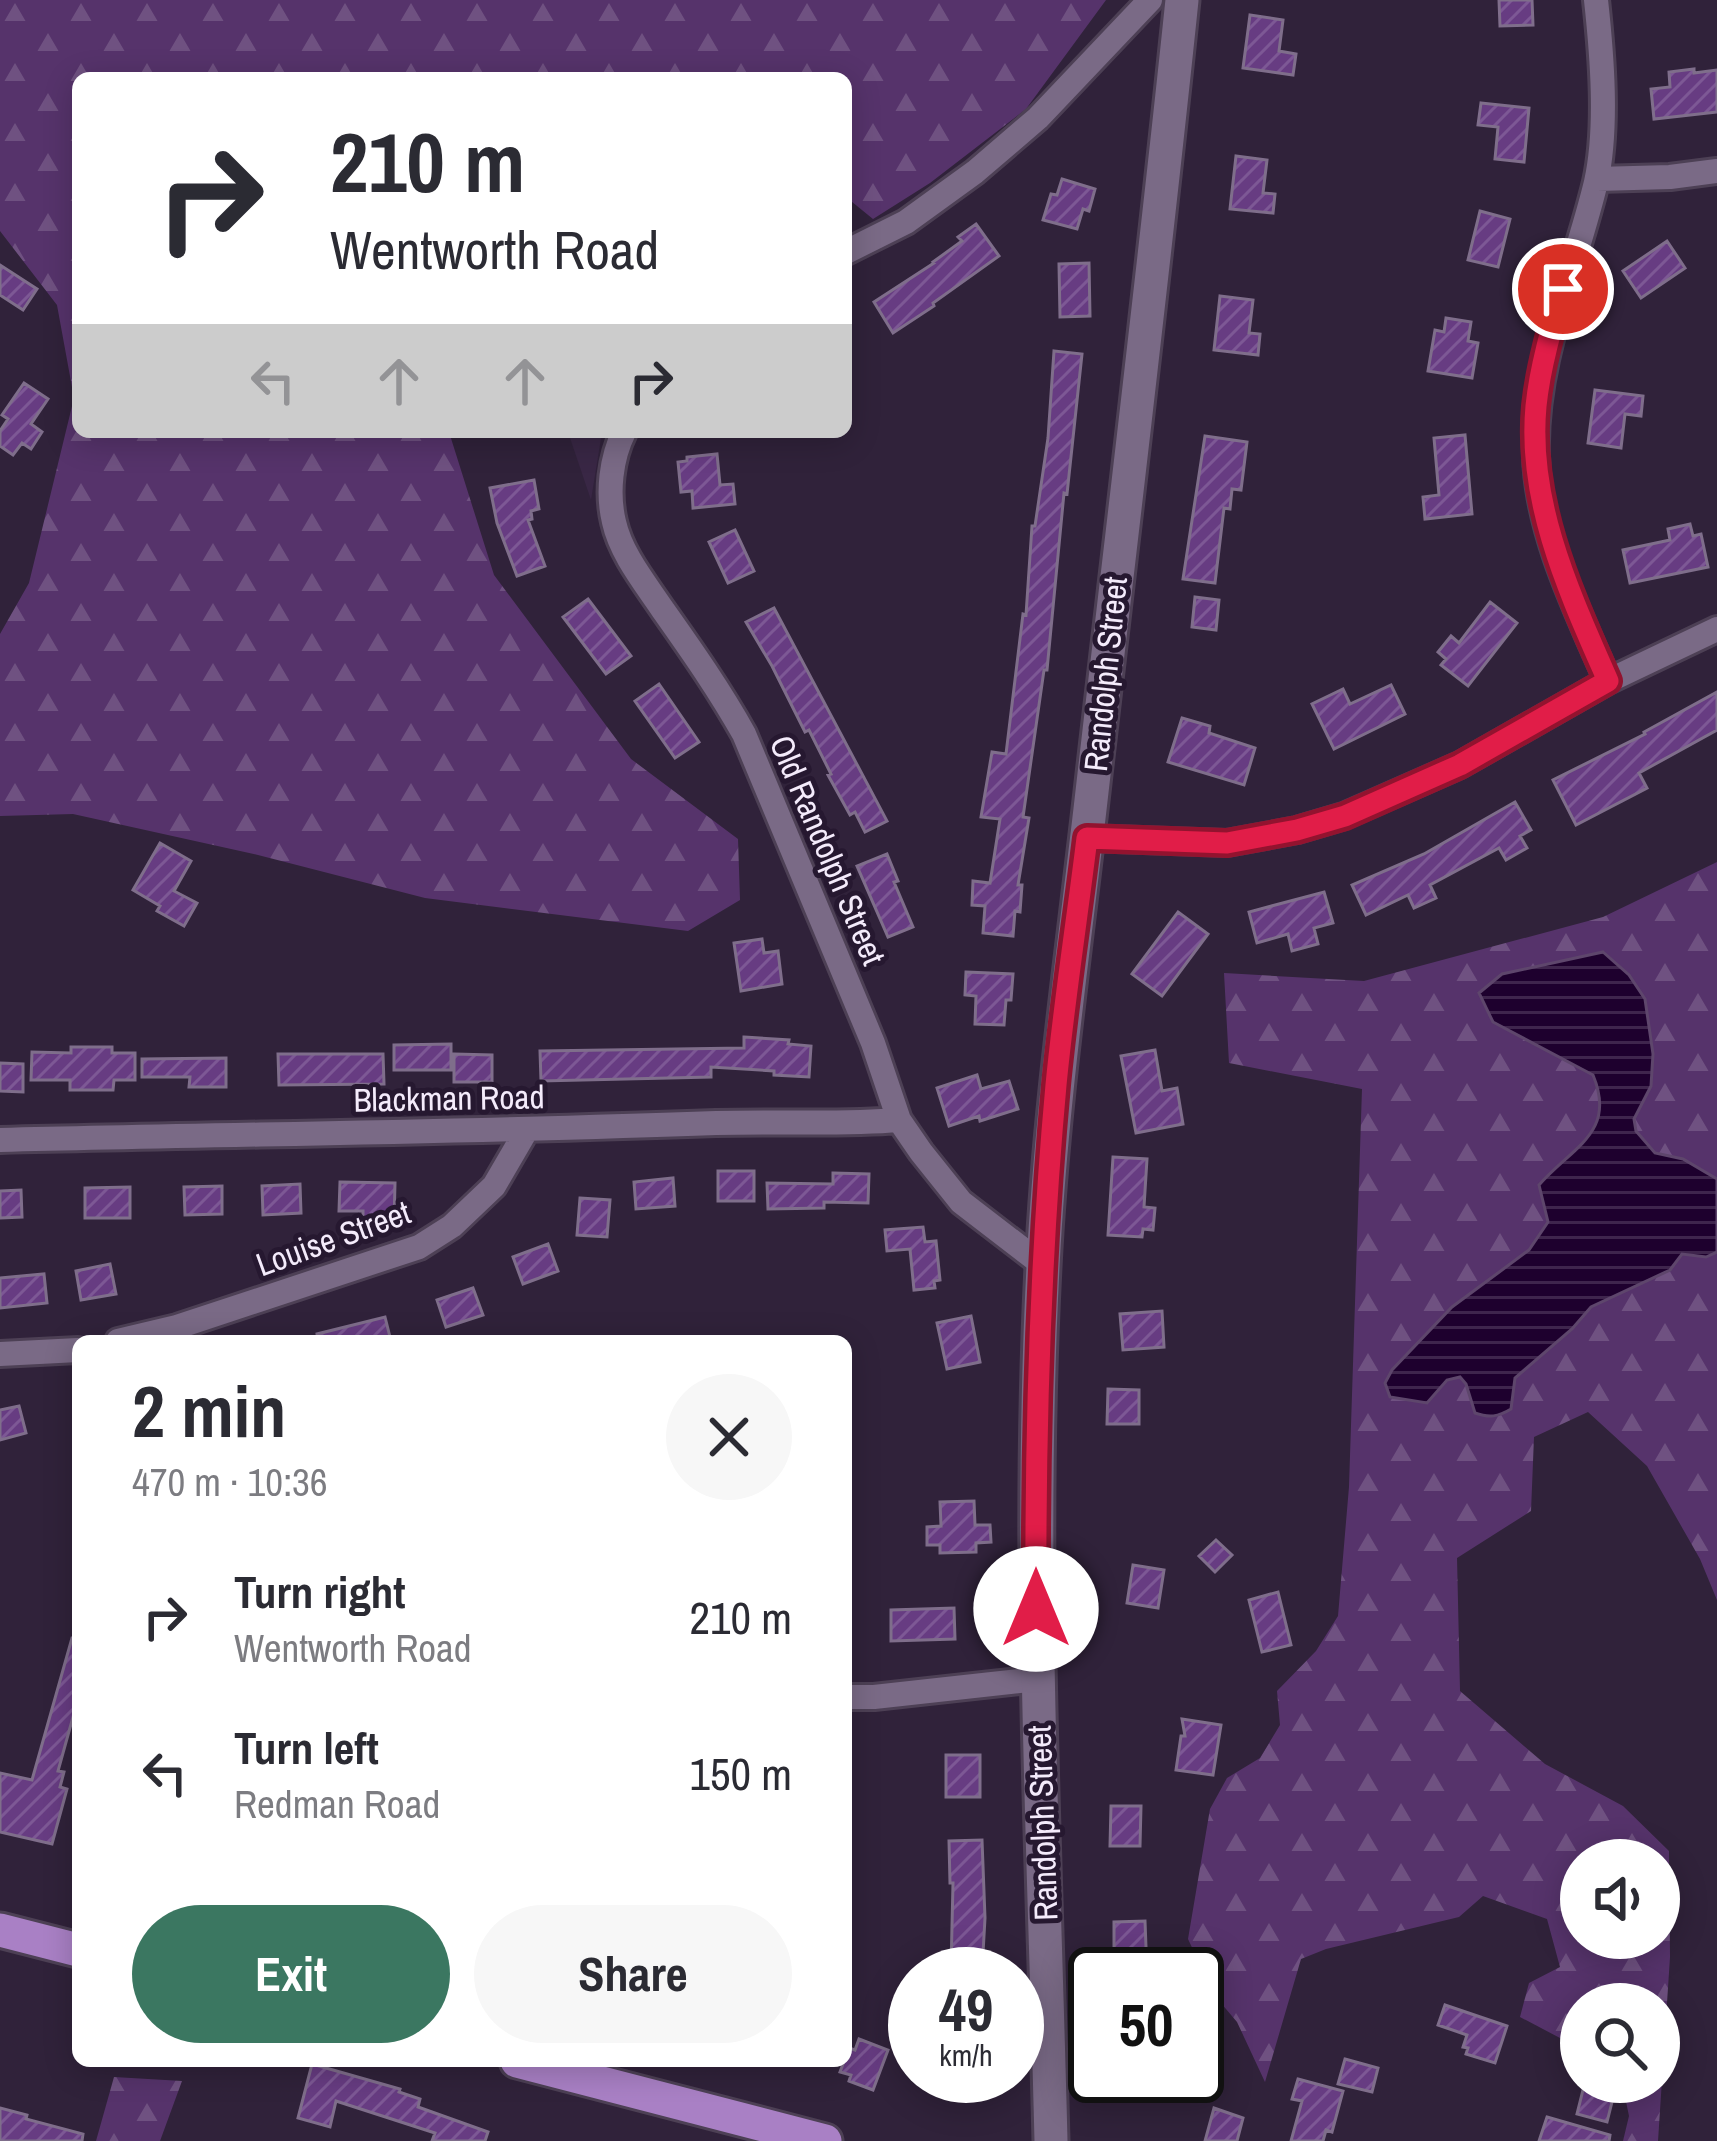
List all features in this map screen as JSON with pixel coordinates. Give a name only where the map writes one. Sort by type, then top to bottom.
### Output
[{"type":"main road","name":"Randolph Street","points":[[1051,2141],[1035,1495],[1043,1265],[1056,1083],[1182,0]]},
{"type":"main road","points":[[0,1930],[72,1948]]},
{"type":"main road","points":[[541,2067],[825,2141]]},
{"type":"street","points":[[853,244],[906,222],[991,158],[1038,118],[1150,0]]},
{"type":"street","points":[[1596,0],[1602,111],[1597,178],[1552,325],[1536,405],[1535,462],[1549,536],[1608,681]]},
{"type":"street","points":[[1597,178],[1670,177],[1717,170]]},
{"type":"street","name":"Old Randolph Street","points":[[621,438],[610,490],[624,550],[744,734],[873,1043],[899,1120],[961,1202],[1043,1265]]},
{"type":"street","points":[[1087,838],[1227,843],[1345,816],[1460,765],[1608,681],[1717,629]]},
{"type":"street","name":"Blackman Road","points":[[0,1140],[899,1120]]},
{"type":"street","name":"Louise Street","points":[[143,1335],[419,1247],[452,1226],[494,1186],[526,1130]]},
{"type":"street","points":[[0,1354],[72,1350]]},
{"type":"street","points":[[852,1696],[1037,1679]]},
{"type":"shaded area","points":[[570,438],[601,438],[591,500]]},
{"type":"shaded area","points":[[1603,952],[1629,975],[1645,999],[1653,1054],[1651,1086],[1634,1119],[1636,1131],[1655,1153],[1683,1159],[1717,1179],[1717,1252],[1706,1257],[1682,1254],[1670,1270],[1591,1307],[1515,1378],[1511,1409],[1502,1414],[1475,1413],[1460,1377],[1447,1380],[1427,1403],[1390,1397],[1385,1383],[1392,1370],[1452,1307],[1529,1250],[1548,1222],[1539,1185],[1587,1138],[1599,1111],[1593,1075],[1493,1022],[1479,993],[1502,974]]},
{"type":"green space","points":[[0,0],[1106,0],[1026,109],[930,183],[873,219],[852,202],[852,72],[72,72],[72,387],[57,305],[0,231]]},
{"type":"green space","points":[[72,406],[72,438],[451,438],[494,575],[631,759],[738,839],[740,900],[688,931],[425,898],[73,814],[0,816],[0,634],[29,583]]},
{"type":"green space","points":[[1717,862],[1717,1600],[1700,1559],[1647,1466],[1588,1412],[1534,1437],[1531,1511],[1457,1558],[1460,1691],[1545,1764],[1623,1806],[1657,1839],[1560,1839],[1560,1959],[1670,1959],[1668,1983],[1560,1983],[1560,2038],[1520,2017],[1529,1983],[1560,1967],[1547,1919],[1483,1896],[1459,1917],[1301,1959],[1265,2082],[1237,2022],[1224,2007],[1224,1947],[1192,1947],[1188,1939],[1210,1809],[1227,1778],[1260,1758],[1280,1725],[1277,1691],[1316,1651],[1338,1616],[1349,1487],[1362,1089],[1229,1063],[1224,973],[1364,981],[1603,917]]},
{"type":"green space","points":[[114,2077],[182,2081],[160,2141],[96,2141]]},
{"type":"green space","points":[[1626,2103],[1660,2103],[1658,2141],[1623,2141],[1629,2116]]},
{"type":"building","points":[[1499,0],[1532,0],[1533,25],[1500,26]]},
{"type":"building","points":[[1250,15],[1283,20],[1279,51],[1296,54],[1293,75],[1243,68]]},
{"type":"building","points":[[1694,69],[1694,73],[1717,70],[1717,112],[1654,119],[1651,89],[1670,87],[1669,72]]},
{"type":"building","points":[[1481,103],[1529,108],[1524,162],[1495,159],[1498,127],[1478,125]]},
{"type":"building","points":[[1236,156],[1267,160],[1263,193],[1275,194],[1273,213],[1230,209]]},
{"type":"building","points":[[1062,179],[1095,189],[1077,229],[1043,220],[1051,194],[1057,195]]},
{"type":"building","points":[[1480,211],[1510,219],[1498,267],[1468,260]]},
{"type":"building","points":[[976,224],[999,256],[893,333],[874,302],[934,263]]},
{"type":"building","points":[[1667,241],[1685,268],[1641,298],[1623,271]]},
{"type":"building","points":[[1089,263],[1090,316],[1060,317],[1059,264]]},
{"type":"building","points":[[0,265],[37,289],[23,310],[0,295]]},
{"type":"building","points":[[1220,296],[1253,300],[1249,333],[1260,334],[1258,355],[1214,350]]},
{"type":"building","points":[[1446,318],[1471,322],[1468,341],[1478,343],[1472,378],[1428,371],[1435,330],[1444,332]]},
{"type":"building","points":[[1054,351],[1082,354],[1047,670],[1023,817],[1029,818],[1018,885],[1022,885],[1020,912],[1015,911],[1013,936],[983,933],[985,906],[972,905],[973,881],[990,883],[1000,819],[981,817],[992,752],[1006,754],[1026,615],[1032,526],[1048,438]]},
{"type":"building","points":[[24,383],[48,399],[31,424],[42,432],[31,449],[22,443],[13,455],[0,446],[0,431],[8,419],[2,415]]},
{"type":"building","points":[[1595,390],[1643,396],[1641,416],[1625,414],[1621,448],[1588,443]]},
{"type":"building","points":[[1465,435],[1472,514],[1425,519],[1423,497],[1439,495],[1434,438]]},
{"type":"building","points":[[1205,436],[1247,442],[1241,490],[1232,489],[1230,509],[1224,508],[1215,583],[1183,579]]},
{"type":"building","points":[[717,454],[720,485],[733,484],[735,504],[693,508],[692,491],[681,492],[678,462]]},
{"type":"building","points":[[534,480],[539,509],[531,511],[528,520],[545,566],[517,576],[490,488]]},
{"type":"building","points":[[1690,524],[1693,536],[1701,534],[1708,567],[1630,583],[1623,550],[1670,540],[1668,529]]},
{"type":"building","points":[[735,530],[754,571],[728,583],[709,542]]},
{"type":"building","points":[[1195,597],[1219,600],[1216,630],[1192,627]]},
{"type":"building","points":[[588,599],[631,656],[606,674],[563,617]]},
{"type":"building","points":[[1490,602],[1517,623],[1468,686],[1441,665],[1446,659],[1438,652],[1451,636],[1459,643]]},
{"type":"building","points":[[774,608],[887,821],[865,832],[855,812],[850,815],[809,730],[805,732],[746,622]]},
{"type":"building","points":[[659,684],[699,742],[675,758],[635,701]]},
{"type":"building","points":[[1391,685],[1405,714],[1334,749],[1312,704],[1343,689],[1350,704]]},
{"type":"building","points":[[1717,692],[1717,730],[1639,773],[1647,788],[1576,825],[1553,780]]},
{"type":"building","points":[[1182,718],[1210,726],[1209,733],[1255,748],[1244,785],[1168,762]]},
{"type":"building","points":[[1515,802],[1531,830],[1520,836],[1527,848],[1506,860],[1499,848],[1430,885],[1436,898],[1414,908],[1408,895],[1366,915],[1352,885],[1424,854]]},
{"type":"building","points":[[160,843],[191,861],[174,891],[197,903],[184,926],[133,890]]},
{"type":"building","points":[[887,854],[913,927],[888,937],[857,866]]},
{"type":"building","points":[[1324,892],[1333,923],[1314,928],[1318,944],[1292,951],[1288,934],[1257,943],[1249,912]]},
{"type":"building","points":[[1178,912],[1208,934],[1162,996],[1132,974]]},
{"type":"building","points":[[762,939],[764,953],[778,951],[782,984],[741,991],[734,943]]},
{"type":"building","points":[[966,972],[1013,974],[1004,1025],[975,1024],[976,996],[965,995]]},
{"type":"building","points":[[744,1037],[811,1046],[809,1077],[711,1067],[711,1077],[541,1081],[540,1051],[744,1048]]},
{"type":"building","points":[[451,1044],[451,1070],[394,1070],[394,1045]]},
{"type":"building","points":[[71,1047],[112,1047],[112,1053],[135,1053],[135,1080],[114,1080],[113,1090],[70,1090],[70,1080],[31,1080],[32,1052],[71,1053]]},
{"type":"building","points":[[1155,1050],[1162,1091],[1177,1088],[1183,1124],[1136,1133],[1121,1056]]},
{"type":"building","points":[[278,1054],[383,1054],[384,1084],[279,1085]]},
{"type":"building","points":[[454,1054],[492,1055],[492,1082],[454,1082]]},
{"type":"building","points":[[226,1058],[226,1087],[189,1087],[190,1077],[142,1077],[142,1059]]},
{"type":"building","points":[[0,1063],[23,1064],[23,1092],[0,1091]]},
{"type":"building","points":[[977,1075],[981,1089],[1009,1081],[1018,1109],[949,1126],[937,1088]]},
{"type":"building","points":[[1113,1157],[1147,1159],[1144,1207],[1155,1208],[1153,1230],[1143,1229],[1142,1237],[1108,1235]]},
{"type":"building","points":[[718,1171],[754,1171],[754,1201],[718,1201]]},
{"type":"building","points":[[833,1173],[869,1174],[868,1203],[824,1202],[824,1208],[768,1209],[767,1183],[833,1184]]},
{"type":"building","points":[[673,1178],[675,1206],[636,1209],[634,1182]]},
{"type":"building","points":[[340,1182],[395,1183],[394,1223],[363,1223],[363,1211],[339,1211]]},
{"type":"building","points":[[300,1184],[301,1213],[263,1215],[262,1186]]},
{"type":"building","points":[[222,1186],[222,1214],[185,1215],[184,1187]]},
{"type":"building","points":[[130,1187],[130,1218],[85,1218],[85,1188]]},
{"type":"building","points":[[21,1190],[22,1217],[0,1218],[0,1191]]},
{"type":"building","points":[[580,1198],[610,1200],[607,1237],[577,1235]]},
{"type":"building","points":[[923,1227],[925,1242],[936,1241],[940,1280],[934,1281],[935,1288],[914,1290],[910,1249],[887,1251],[885,1230]]},
{"type":"building","points":[[548,1244],[558,1271],[523,1284],[513,1257]]},
{"type":"building","points":[[110,1264],[116,1294],[81,1300],[76,1271]]},
{"type":"building","points":[[44,1274],[47,1303],[0,1308],[0,1278]]},
{"type":"building","points":[[473,1288],[483,1315],[446,1327],[437,1300]]},
{"type":"building","points":[[1162,1311],[1164,1347],[1123,1350],[1120,1314]]},
{"type":"building","points":[[971,1316],[980,1362],[947,1369],[937,1323]]},
{"type":"building","points":[[385,1317],[390,1335],[317,1335]]},
{"type":"building","points":[[1108,1389],[1139,1390],[1139,1424],[1107,1424]]},
{"type":"building","points":[[19,1406],[26,1433],[0,1440],[0,1410]]},
{"type":"building","points":[[974,1501],[975,1525],[990,1525],[991,1542],[976,1543],[976,1552],[940,1553],[940,1545],[927,1545],[927,1527],[941,1526],[940,1502]]},
{"type":"building","points":[[1216,1540],[1232,1555],[1215,1572],[1199,1556]]},
{"type":"building","points":[[1133,1565],[1164,1570],[1158,1608],[1127,1603]]},
{"type":"building","points":[[1278,1592],[1291,1645],[1262,1652],[1249,1600]]},
{"type":"building","points":[[954,1608],[955,1639],[891,1641],[891,1610]]},
{"type":"building","points":[[72,1638],[72,1721],[58,1771],[64,1772],[60,1787],[67,1789],[52,1844],[0,1832],[0,1773],[32,1780]]},
{"type":"building","points":[[1182,1719],[1221,1725],[1213,1775],[1176,1770],[1181,1736],[1185,1736]]},
{"type":"building","points":[[946,1755],[980,1755],[980,1797],[946,1797]]},
{"type":"building","points":[[1111,1806],[1141,1806],[1140,1846],[1110,1846]]},
{"type":"building","points":[[982,1840],[983,1947],[952,1947],[949,1841]]},
{"type":"building","points":[[1145,1921],[1146,1947],[1114,1947],[1114,1922]]},
{"type":"building","points":[[1445,2005],[1507,2026],[1495,2063],[1466,2054],[1467,2035],[1438,2025]]},
{"type":"building","points":[[859,2039],[888,2050],[873,2090],[840,2072],[842,2067],[852,2067],[852,2049]]},
{"type":"building","points":[[1345,2059],[1378,2068],[1372,2092],[1338,2084]]},
{"type":"building","points":[[311,2067],[323,2067],[400,2089],[420,2099],[418,2107],[488,2132],[485,2141],[432,2141],[435,2133],[336,2101],[330,2127],[298,2118]]},
{"type":"building","points":[[1298,2079],[1343,2091],[1332,2132],[1326,2130],[1323,2141],[1291,2141],[1302,2101],[1292,2099]]},
{"type":"building","points":[[1580,2103],[1612,2103],[1607,2122],[1577,2114]]},
{"type":"building","points":[[0,2108],[83,2134],[82,2141],[0,2141]]},
{"type":"building","points":[[1214,2108],[1243,2118],[1237,2141],[1205,2141]]},
{"type":"building","points":[[1547,2117],[1610,2135],[1609,2141],[1539,2141]]},
{"type":"route","points":[[1036,1609],[1043,1265],[1056,1083],[1087,838],[1227,843],[1345,816],[1460,765],[1608,681],[1549,536],[1535,462],[1536,405],[1563,289]]}]
